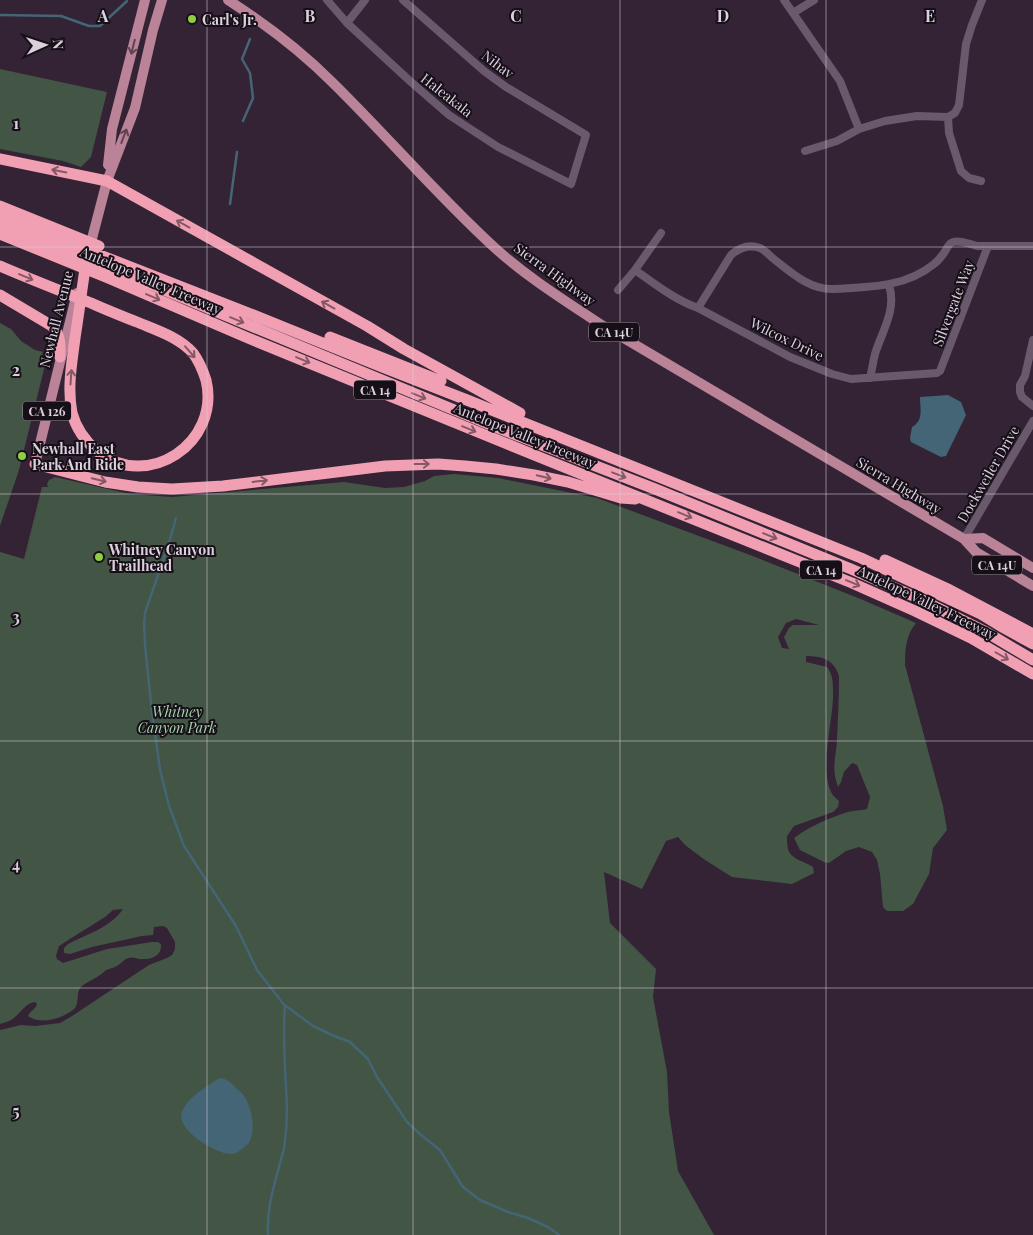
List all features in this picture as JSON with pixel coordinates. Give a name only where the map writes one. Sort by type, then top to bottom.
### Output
[{"type":"highway","points":[[0,159],[106,181],[520,413]]},
{"type":"highway","name":"Antelope Valley Freeway","points":[[0,206],[63,245],[112,265],[520,413],[851,546],[921,581],[1018,625],[1033,634]]},
{"type":"highway","points":[[0,216],[63,245]]},
{"type":"highway","points":[[0,224],[63,245]]},
{"type":"highway","name":"Antelope Valley Freeway","points":[[0,234],[63,245],[112,265],[248,338],[838,577],[971,638],[1033,674]]},
{"type":"highway","points":[[0,266],[52,288],[101,307],[174,338],[188,349],[200,364],[204,375],[207,386],[207,410],[198,433],[190,443],[181,452],[159,463],[135,466],[112,460],[101,454],[84,438],[73,415],[71,376],[86,258]]},
{"type":"highway","points":[[112,265],[269,321],[921,581],[1033,644]]},
{"type":"highway","points":[[112,265],[498,428],[842,565],[918,598],[986,632],[1033,660]]},
{"type":"highway","points":[[0,295],[56,329],[60,341],[60,358]]},
{"type":"highway","points":[[34,464],[105,482],[138,487],[172,489],[223,486],[385,466],[412,464],[447,465],[496,468],[534,474],[621,498],[644,499]]},
{"type":"main road","name":"Newhall Avenue","points":[[106,181],[112,129],[145,0]]},
{"type":"main road","name":"Newhall Avenue","points":[[34,464],[106,181],[135,108],[162,0]]},
{"type":"main road","name":"Sierra Highway","points":[[228,0],[262,23],[312,63],[443,197],[496,248],[550,291],[600,324],[964,539],[976,552],[1033,586]]},
{"type":"main road","name":"Sierra Highway","points":[[964,539],[983,538],[1032,567]]},
{"type":"street","name":"Haleakala","points":[[327,0],[347,23],[449,115],[498,147],[571,184]]},
{"type":"street","points":[[347,23],[365,0]]},
{"type":"street","name":"Nihav","points":[[403,0],[484,71],[586,136],[571,184]]},
{"type":"street","points":[[784,0],[840,81],[859,129]]},
{"type":"street","points":[[793,13],[814,0]]},
{"type":"street","points":[[805,151],[837,141],[859,129],[885,121],[916,116],[948,117],[955,113],[959,105],[966,44],[982,0]]},
{"type":"street","points":[[948,117],[949,133],[961,171],[968,178],[981,181]]},
{"type":"street","points":[[618,290],[635,270],[661,233]]},
{"type":"street","points":[[698,308],[731,255],[746,247],[762,249],[814,287],[831,289],[889,285],[909,279],[930,267],[940,258],[951,243],[957,242],[977,246],[1033,246]]},
{"type":"street","name":"Silvergate Way","points":[[941,369],[988,246]]},
{"type":"street","name":"Wilcox Drive","points":[[635,270],[688,304],[790,357],[824,371],[851,379],[939,373],[941,369]]},
{"type":"street","points":[[870,378],[875,354],[890,312],[891,298],[889,285]]},
{"type":"street","points":[[1033,340],[1025,376],[1020,385],[1022,397],[1033,406]]},
{"type":"street","name":"Dockweiler Drive","points":[[964,539],[1033,421]]},
{"type":"green space","points":[[0,69],[107,92],[91,157],[81,167],[63,161],[0,149]]},
{"type":"green space","points":[[0,323],[11,329],[21,341],[35,350],[43,352],[42,354],[47,357],[19,470],[0,526]]},
{"type":"green space","name":"Whitney Canyon Park","points":[[454,474],[498,478],[597,498],[750,555],[916,623],[910,632],[907,642],[905,665],[943,806],[947,830],[933,848],[929,874],[913,904],[903,911],[887,911],[883,907],[880,874],[877,860],[872,852],[859,847],[846,851],[829,863],[800,850],[794,838],[813,826],[834,817],[851,811],[867,809],[870,797],[857,765],[852,763],[844,772],[838,787],[834,768],[839,676],[837,670],[830,662],[822,658],[806,656],[806,662],[827,667],[832,678],[833,698],[827,771],[831,792],[839,801],[838,807],[833,812],[794,826],[787,836],[788,847],[792,856],[813,867],[814,873],[792,884],[732,877],[705,860],[685,845],[678,837],[666,841],[642,889],[604,872],[610,923],[656,969],[653,997],[667,1072],[669,1112],[678,1171],[714,1235],[0,1235],[0,1030],[21,1025],[35,1026],[60,1023],[149,965],[172,955],[175,949],[175,942],[167,928],[163,926],[154,927],[153,935],[92,947],[70,954],[64,953],[64,948],[68,944],[105,926],[118,916],[123,909],[113,910],[59,946],[57,959],[63,963],[107,949],[152,942],[161,944],[158,954],[147,959],[128,958],[84,984],[80,988],[75,1008],[59,1018],[39,1020],[28,1016],[37,1004],[35,1002],[27,1006],[12,1020],[0,1024],[0,552],[24,559],[42,487],[48,487],[49,480],[55,477],[130,494],[172,497],[344,482],[385,488],[404,487],[425,481],[434,476]],"holes":[[[796,619],[819,625],[793,625],[784,637],[789,649],[782,648],[778,637],[786,623]]]},
{"type":"water","points":[[948,395],[961,402],[966,415],[946,456],[941,457],[911,442],[910,438],[912,427],[920,418],[920,397]]},
{"type":"water","points":[[220,1078],[225,1079],[243,1094],[252,1120],[251,1139],[248,1144],[233,1154],[221,1152],[203,1143],[188,1131],[182,1121],[181,1115],[188,1102],[201,1090]]},
{"type":"waterway","points":[[0,15],[61,16],[89,26],[100,26],[127,1]]},
{"type":"waterway","points":[[243,121],[253,98],[250,73],[242,59],[250,39]]},
{"type":"waterway","points":[[230,204],[237,152]]},
{"type":"waterway","points":[[176,518],[145,613],[145,645],[151,703],[160,770],[169,806],[184,846],[236,926],[257,970],[285,1006],[286,1129],[284,1148],[270,1202],[268,1235]]},
{"type":"waterway","points":[[286,1006],[313,1026],[350,1042],[368,1059],[377,1077],[407,1122],[440,1150],[463,1187],[480,1200],[528,1218],[548,1227],[559,1235]]},
{"type":"place","name":"Carl's Jr.","points":[[192,19]]},
{"type":"place","name":"Newhall East Park And Ride","points":[[22,456]]},
{"type":"place","name":"Whitney Canyon Trailhead","points":[[99,557]]}]
